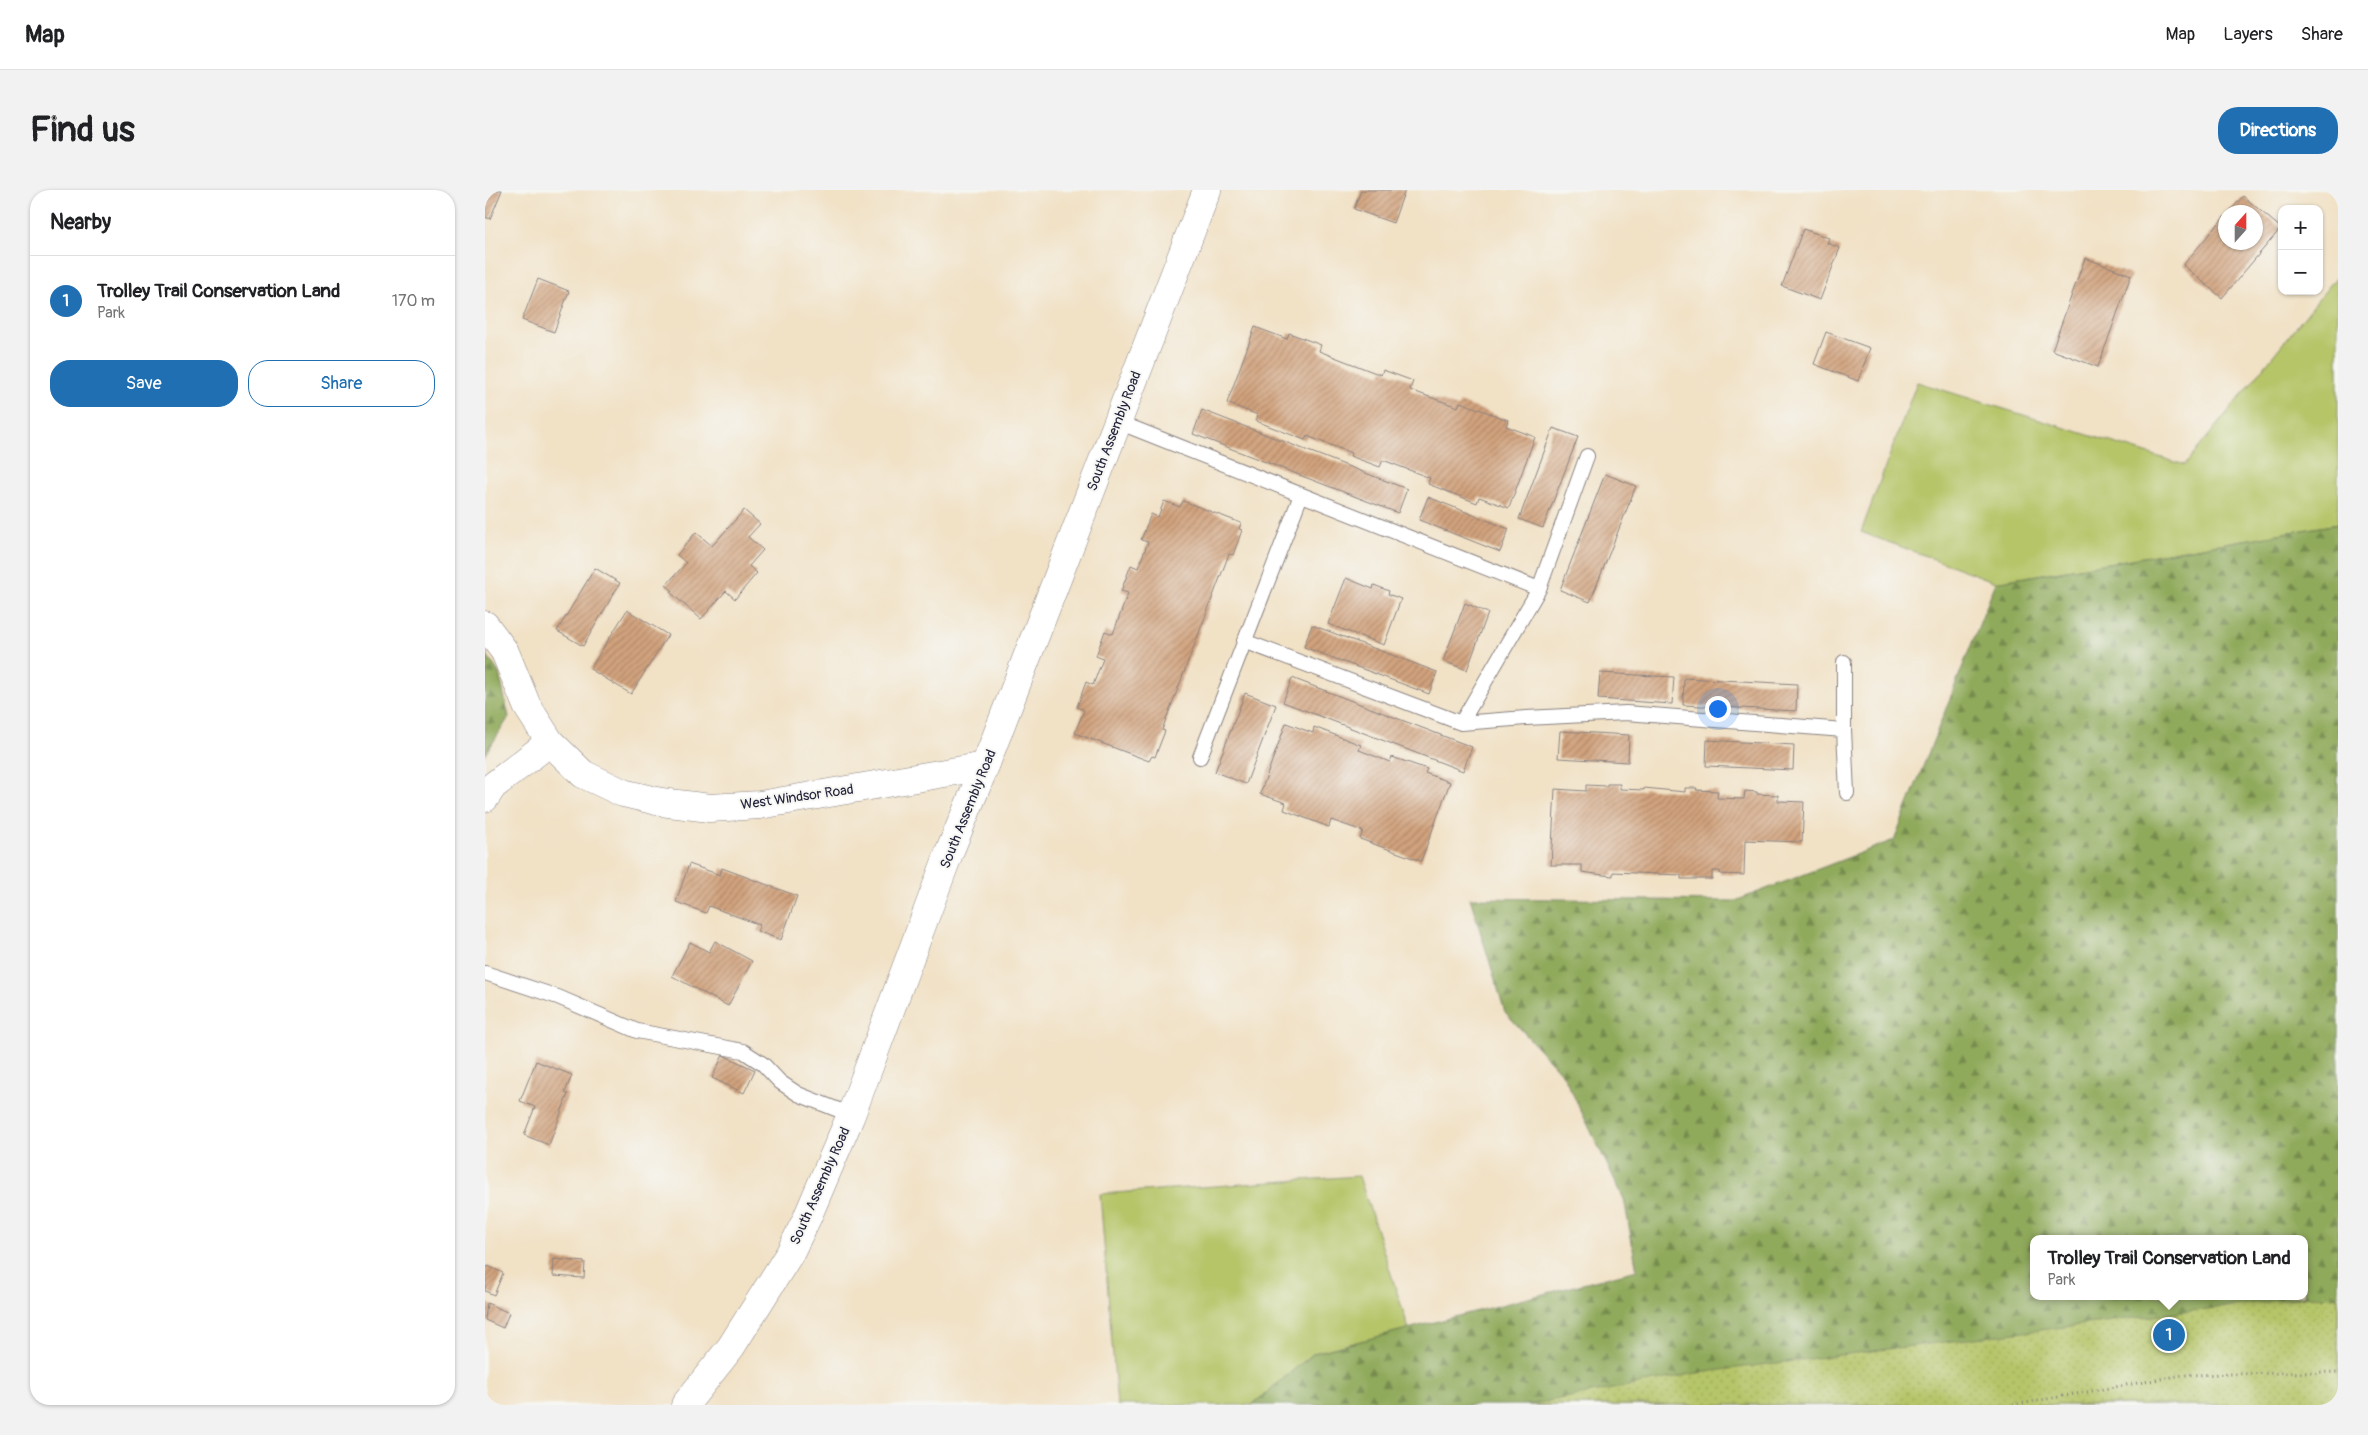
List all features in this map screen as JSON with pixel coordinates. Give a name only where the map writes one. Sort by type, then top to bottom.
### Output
[{"type":"street","name":"South Assembly Road","points":[[685,1405],[731,1347],[790,1253],[807,1218],[851,1115],[946,862],[985,766],[1207,190]]},
{"type":"street","name":"West Windsor Road","points":[[485,625],[505,652],[527,706],[550,742],[583,774],[623,794],[661,802],[710,808],[760,805],[985,766]]},
{"type":"street","points":[[485,798],[493,786],[550,742]]},
{"type":"lane","points":[[1118,422],[1539,589]]},
{"type":"lane","points":[[1461,723],[1539,589],[1587,456]]},
{"type":"lane","points":[[1200,757],[1301,495]]},
{"type":"lane","points":[[1244,641],[1461,723],[1626,713],[1844,730]]},
{"type":"lane","points":[[1844,662],[1844,730],[1847,793]]},
{"type":"lane","points":[[485,973],[558,997],[637,1031],[743,1051],[763,1064],[779,1082],[798,1094],[851,1115]]},
{"type":"path","points":[[2013,1405],[2183,1375],[2338,1372]]},
{"type":"green space","points":[[2338,275],[2338,524],[1996,582],[1861,532],[1917,382],[2185,465]]},
{"type":"green space","points":[[2338,524],[2338,1405],[1252,1405],[1314,1353],[1637,1270],[1624,1199],[1564,1076],[1505,1012],[1470,898],[1735,901],[1894,840],[1996,582]]},
{"type":"green space","points":[[485,652],[499,673],[509,717],[485,755]]},
{"type":"green space","points":[[1359,1176],[1409,1329],[1314,1353],[1252,1405],[1117,1405],[1100,1194]]},
{"type":"green space","points":[[2308,1296],[2338,1297],[2338,1405],[1527,1405],[1697,1373],[2279,1300],[2308,1300]]},
{"type":"building","points":[[485,190],[502,190],[490,219],[485,217]]},
{"type":"building","points":[[1361,190],[1405,190],[1393,223],[1354,209]]},
{"type":"building","points":[[2243,196],[2254,205],[2235,205]]},
{"type":"building","points":[[2263,213],[2278,225],[2278,232],[2263,249]]},
{"type":"building","points":[[2218,224],[2218,250],[2262,250],[2222,298],[2183,265]]},
{"type":"building","points":[[1803,229],[1829,238],[1827,243],[1840,248],[1820,300],[1782,286]]},
{"type":"building","points":[[2085,258],[2131,275],[2098,367],[2052,350]]},
{"type":"building","points":[[538,279],[569,291],[554,332],[522,320]]},
{"type":"building","points":[[1255,327],[1287,339],[1289,333],[1321,345],[1319,351],[1381,375],[1383,370],[1413,381],[1410,390],[1458,407],[1460,402],[1508,420],[1506,426],[1535,437],[1509,508],[1479,497],[1477,503],[1428,484],[1430,478],[1383,460],[1380,467],[1350,456],[1351,453],[1307,436],[1305,440],[1256,421],[1258,415],[1227,403]]},
{"type":"building","points":[[1826,332],[1870,348],[1858,381],[1814,364]]},
{"type":"building","points":[[1202,410],[1407,489],[1398,513],[1193,434]]},
{"type":"building","points":[[1553,428],[1578,437],[1543,528],[1519,519]]},
{"type":"building","points":[[1605,474],[1636,486],[1590,602],[1560,590]]},
{"type":"building","points":[[1428,497],[1509,529],[1500,552],[1419,520]]},
{"type":"building","points":[[1164,501],[1180,507],[1183,501],[1241,523],[1239,529],[1242,530],[1233,555],[1229,554],[1162,730],[1165,731],[1155,757],[1152,756],[1149,761],[1075,733],[1084,710],[1077,707],[1086,682],[1093,685],[1103,659],[1096,656],[1105,631],[1113,634],[1128,593],[1121,591],[1131,565],[1138,568],[1148,542],[1141,540],[1151,514],[1158,517]]},
{"type":"building","points":[[744,510],[760,524],[748,537],[763,550],[749,566],[757,573],[735,599],[726,591],[701,619],[671,593],[673,591],[666,585],[686,563],[677,555],[696,532],[712,546]]},
{"type":"building","points":[[595,568],[620,583],[583,646],[557,631]]},
{"type":"building","points":[[1346,578],[1373,589],[1374,585],[1389,591],[1388,594],[1401,599],[1384,645],[1328,624]]},
{"type":"building","points":[[1465,603],[1488,613],[1467,670],[1443,661]]},
{"type":"building","points":[[627,610],[668,635],[631,694],[590,669]]},
{"type":"building","points":[[1312,625],[1437,672],[1429,694],[1304,647]]},
{"type":"building","points":[[1600,673],[1674,677],[1672,704],[1598,699]]},
{"type":"building","points":[[1292,678],[1472,747],[1463,771],[1283,702]]},
{"type":"building","points":[[1684,678],[1797,684],[1796,711],[1683,705]]},
{"type":"building","points":[[1245,693],[1276,705],[1246,784],[1215,772]]},
{"type":"building","points":[[1286,723],[1313,733],[1314,727],[1361,745],[1359,750],[1390,762],[1392,757],[1427,769],[1425,773],[1450,782],[1421,861],[1360,839],[1363,831],[1331,820],[1329,827],[1284,810],[1286,803],[1260,794]]},
{"type":"building","points":[[1560,731],[1629,735],[1628,762],[1558,758]]},
{"type":"building","points":[[1707,740],[1794,745],[1793,770],[1706,766]]},
{"type":"building","points":[[1607,784],[1620,784],[1620,789],[1644,790],[1644,788],[1685,792],[1685,788],[1697,788],[1696,790],[1718,791],[1717,798],[1744,799],[1745,791],[1757,792],[1757,794],[1778,795],[1778,801],[1804,802],[1802,842],[1745,840],[1744,875],[1720,874],[1720,871],[1712,871],[1712,879],[1681,879],[1681,875],[1613,872],[1613,876],[1582,872],[1582,865],[1551,865],[1555,789],[1586,791],[1586,785],[1607,786]]},
{"type":"building","points":[[689,864],[720,875],[722,868],[797,896],[781,940],[757,931],[760,925],[709,906],[706,913],[676,902]]},
{"type":"building","points":[[715,941],[752,961],[728,1006],[672,976],[690,942],[709,952]]},
{"type":"building","points":[[723,1055],[755,1070],[744,1093],[712,1078]]},
{"type":"building","points":[[536,1061],[572,1075],[565,1093],[568,1094],[549,1145],[524,1135],[535,1107],[520,1101]]},
{"type":"building","points":[[554,1259],[585,1262],[584,1278],[553,1276]]},
{"type":"building","points":[[488,1266],[503,1273],[494,1295],[485,1291],[485,1272]]},
{"type":"building","points":[[487,1303],[509,1313],[503,1328],[485,1320]]},
{"type":"place","name":"Trolley Trail Conservation Land","points":[[2169,1335]]}]
